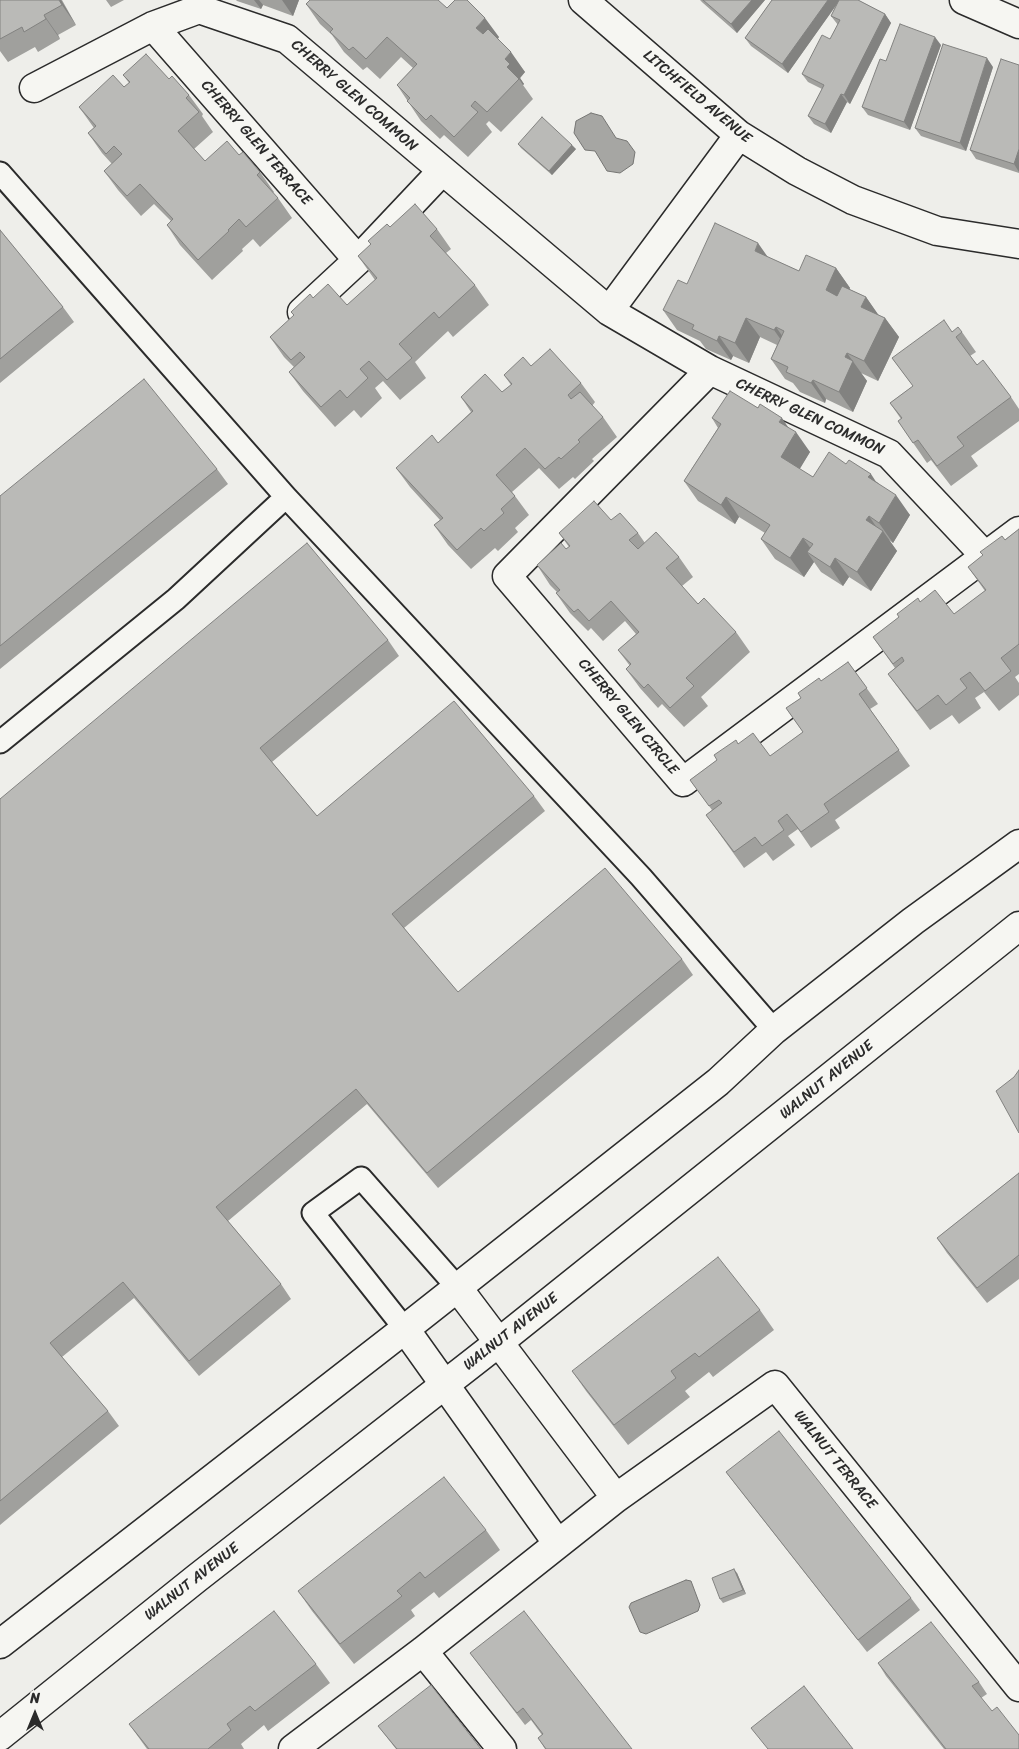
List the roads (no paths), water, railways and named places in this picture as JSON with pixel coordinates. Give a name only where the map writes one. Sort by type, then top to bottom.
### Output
[{"type":"street","name":"LITCHFIELD AVENUE","points":[[583,0],[739,134],[797,171],[853,200],[937,230],[1019,244]]},
{"type":"street","points":[[964,0],[1019,24]]},
{"type":"street","name":"CHERRY GLEN COMMON","points":[[34,88],[153,26],[199,9],[287,39],[609,311],[710,370],[889,454],[985,556]]},
{"type":"street","name":"CHERRY GLEN TERRACE","points":[[153,26],[358,260]]},
{"type":"street","points":[[609,311],[739,134]]},
{"type":"street","points":[[285,328],[358,260],[442,171]]},
{"type":"street","name":"CHERRY GLEN CIRCLE","points":[[710,370],[507,576],[683,782],[1019,531]]},
{"type":"street","points":[[0,1644],[405,1329],[718,1082],[774,1030],[913,921],[1019,844]]},
{"type":"street","name":"WALNUT AVENUE","points":[[0,1736],[197,1578],[498,1343],[1019,926]]},
{"type":"street","points":[[457,1287],[616,1498]]},
{"type":"street","points":[[405,1329],[558,1544]]},
{"type":"street","name":"WALNUT TERRACE","points":[[293,1749],[423,1651],[616,1498],[775,1385],[1019,1687]]},
{"type":"street","points":[[423,1651],[502,1749]]},
{"type":"lane","points":[[0,173],[286,496],[635,870],[774,1030]]},
{"type":"lane","points":[[0,742],[176,599],[286,496]]},
{"type":"lane","points":[[405,1329],[313,1213],[361,1178],[457,1287]]}]
